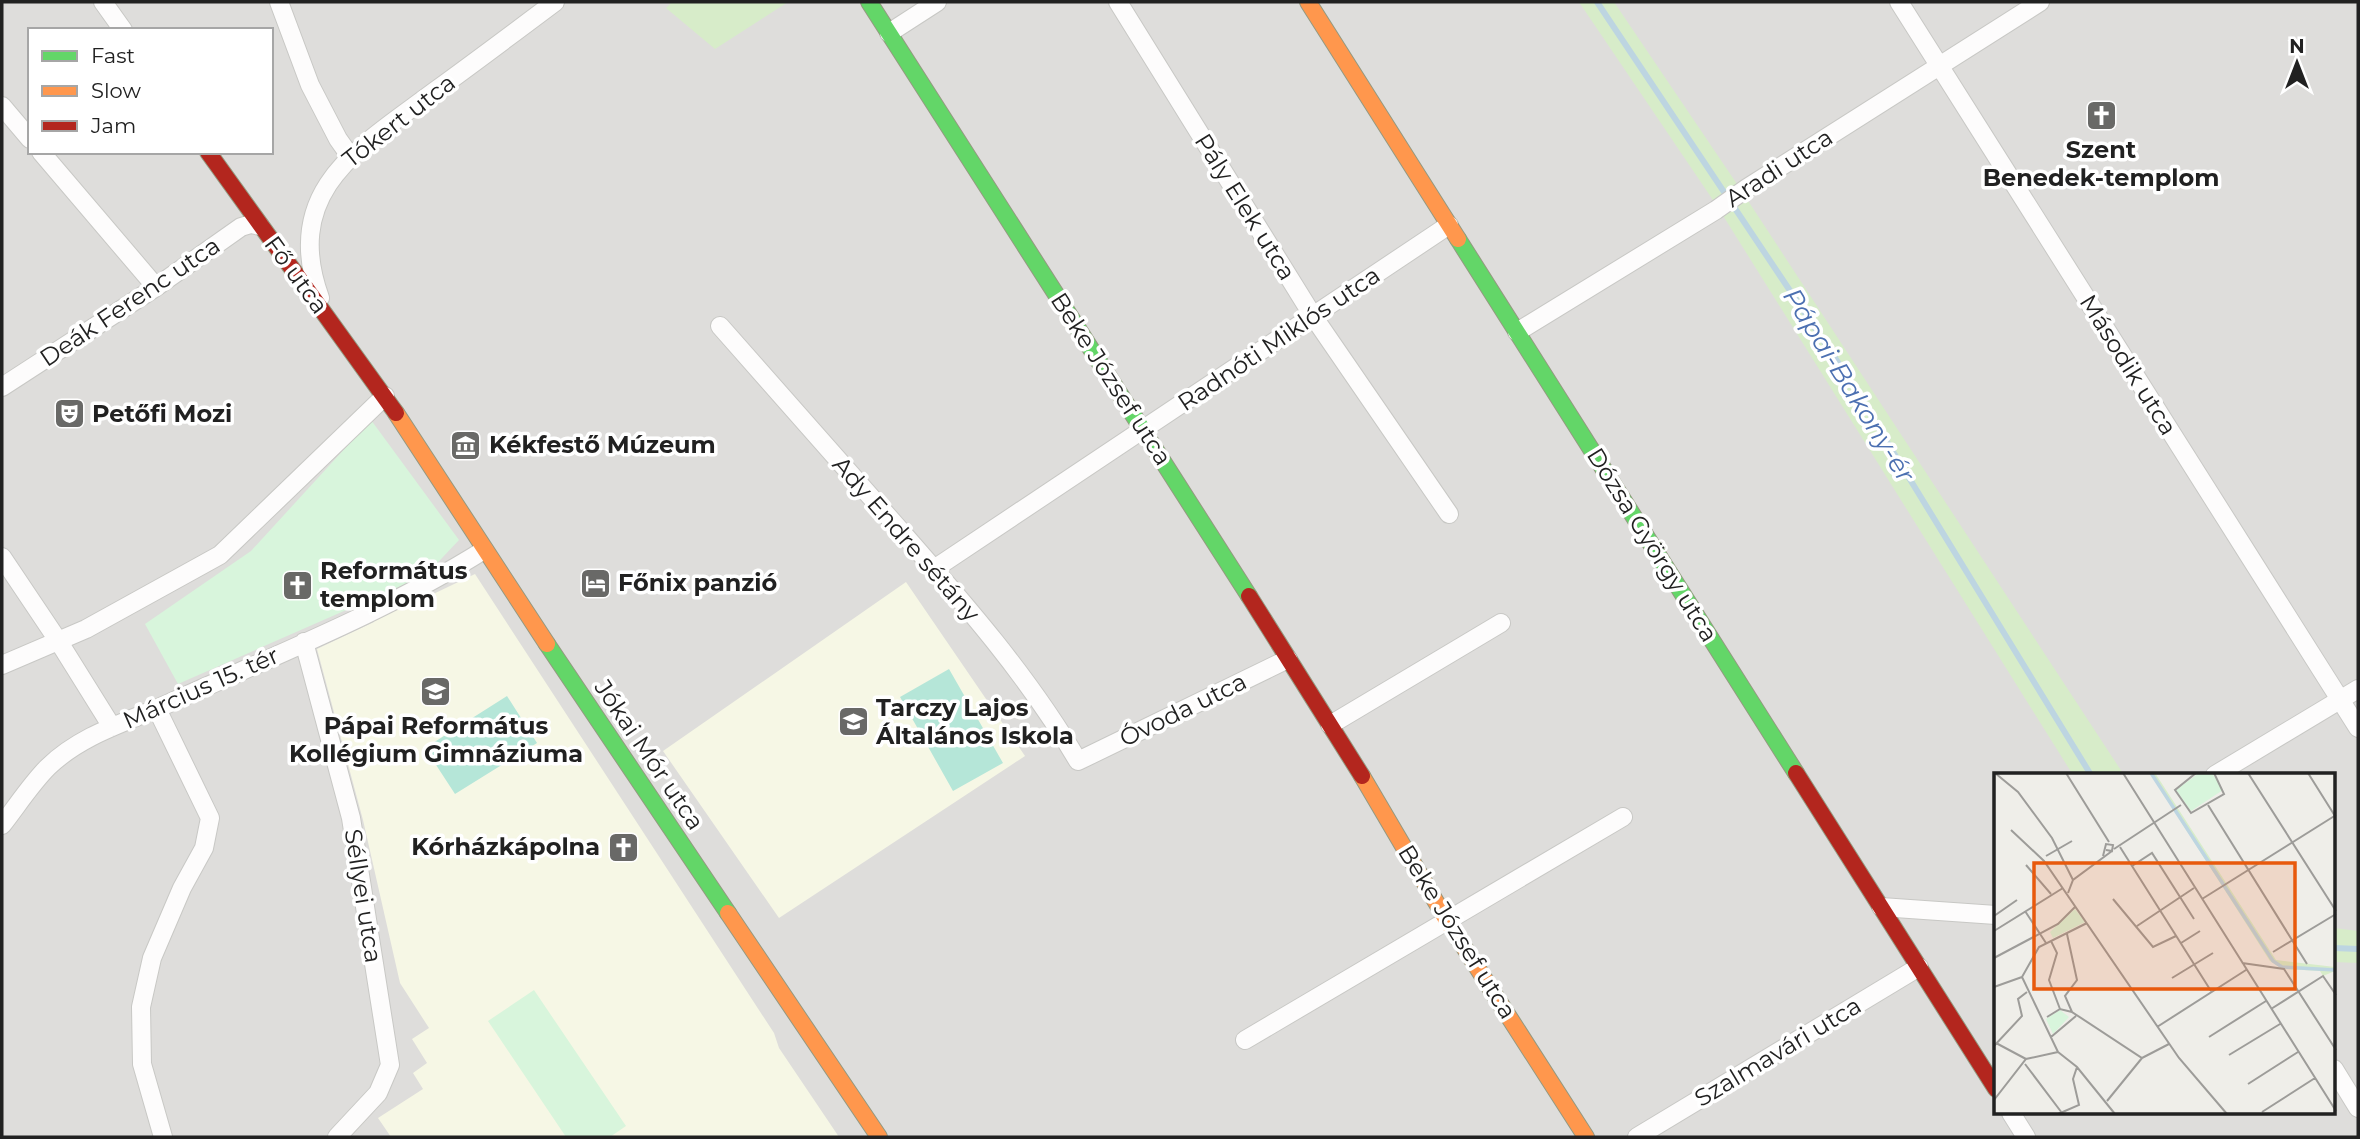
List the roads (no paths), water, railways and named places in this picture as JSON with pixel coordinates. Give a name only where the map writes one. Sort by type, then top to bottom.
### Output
[{"type":"street","points":[[103,2],[122,28]]},
{"type":"street","points":[[279,2],[310,85],[338,139],[350,156]]},
{"type":"street","name":"Tókert utca","points":[[328,321],[318,295],[310,260],[310,229],[326,186],[350,156],[366,142],[555,2]]},
{"type":"street","name":"Beke József utca","points":[[869,2],[1144,430],[1330,725],[1446,919],[1586,1137]]},
{"type":"street","points":[[889,33],[937,2]]},
{"type":"street","name":"Pály Elek utca","points":[[1118,2],[1313,316],[1449,514]]},
{"type":"street","name":"Dózsa György utca","points":[[1308,2],[1994,1086]]},
{"type":"street","name":"Második utca","points":[[1899,2],[2358,727]]},
{"type":"street","name":"Aradi utca","points":[[1517,331],[1716,209],[2040,2]]},
{"type":"street","points":[[2,106],[28,137]]},
{"type":"street","points":[[43,154],[156,287]]},
{"type":"street","name":"Fő utca","points":[[209,154],[385,396]]},
{"type":"street","name":"Deák Ferenc utca","points":[[2,387],[156,287],[241,227],[251,224],[260,226]]},
{"type":"street","name":"Radnóti Miklós utca","points":[[934,569],[1449,225]]},
{"type":"street","name":"Ady Endre sétány","points":[[720,326],[934,569],[1022,676],[1054,719],[1078,761]]},
{"type":"street","points":[[2,665],[59,642],[220,555],[385,396]]},
{"type":"street","name":"Jókai Mór utca","points":[[385,396],[484,550],[879,1137]]},
{"type":"street","name":"Március 15. tér","points":[[2,557],[112,727],[158,709],[439,578],[484,550]]},
{"type":"street","points":[[1330,725],[1501,623]]},
{"type":"street","name":"Séllyei utca","points":[[304,642],[351,818],[390,1065],[378,1093],[337,1137]]},
{"type":"street","name":"Óvoda utca","points":[[1078,761],[1287,659]]},
{"type":"street","points":[[2218,773],[2358,689]]},
{"type":"street","points":[[158,709],[210,818],[204,848],[182,888],[152,958],[141,1007],[142,1064],[163,1137]]},
{"type":"street","points":[[2,825],[48,767],[92,735],[112,727]]},
{"type":"street","points":[[1245,1040],[1623,817]]},
{"type":"street","points":[[1881,907],[1994,915]]},
{"type":"street","name":"Szalmavári utca","points":[[1637,1137],[1919,967]]},
{"type":"street","points":[[2336,1072],[2358,1108]]},
{"type":"street","points":[[2012,1114],[2026,1137]]},
{"type":"waterway","name":"Pápai-Bakony-ér","points":[[1597,2],[1843,370],[2090,773]]},
{"type":"waterway","name":"Pápai-Bakony-ér","points":[[2336,948],[2358,949]]},
{"type":"place","name":"Szent Benedek-templom","points":[[2101,116]]},
{"type":"place","name":"Petőfi Mozi","points":[[69,414]]},
{"type":"place","name":"Kékfestő Múzeum","points":[[466,445]]},
{"type":"place","name":"Főnix panzió","points":[[595,583]]},
{"type":"place","name":"Református templom","points":[[297,585]]},
{"type":"place","name":"Pápai Református Kollégium Gimnáziuma","points":[[436,692]]},
{"type":"place","name":"Tarczy Lajos Általános Iskola","points":[[853,722]]},
{"type":"place","name":"Kórházkápolna","points":[[623,847]]}]
